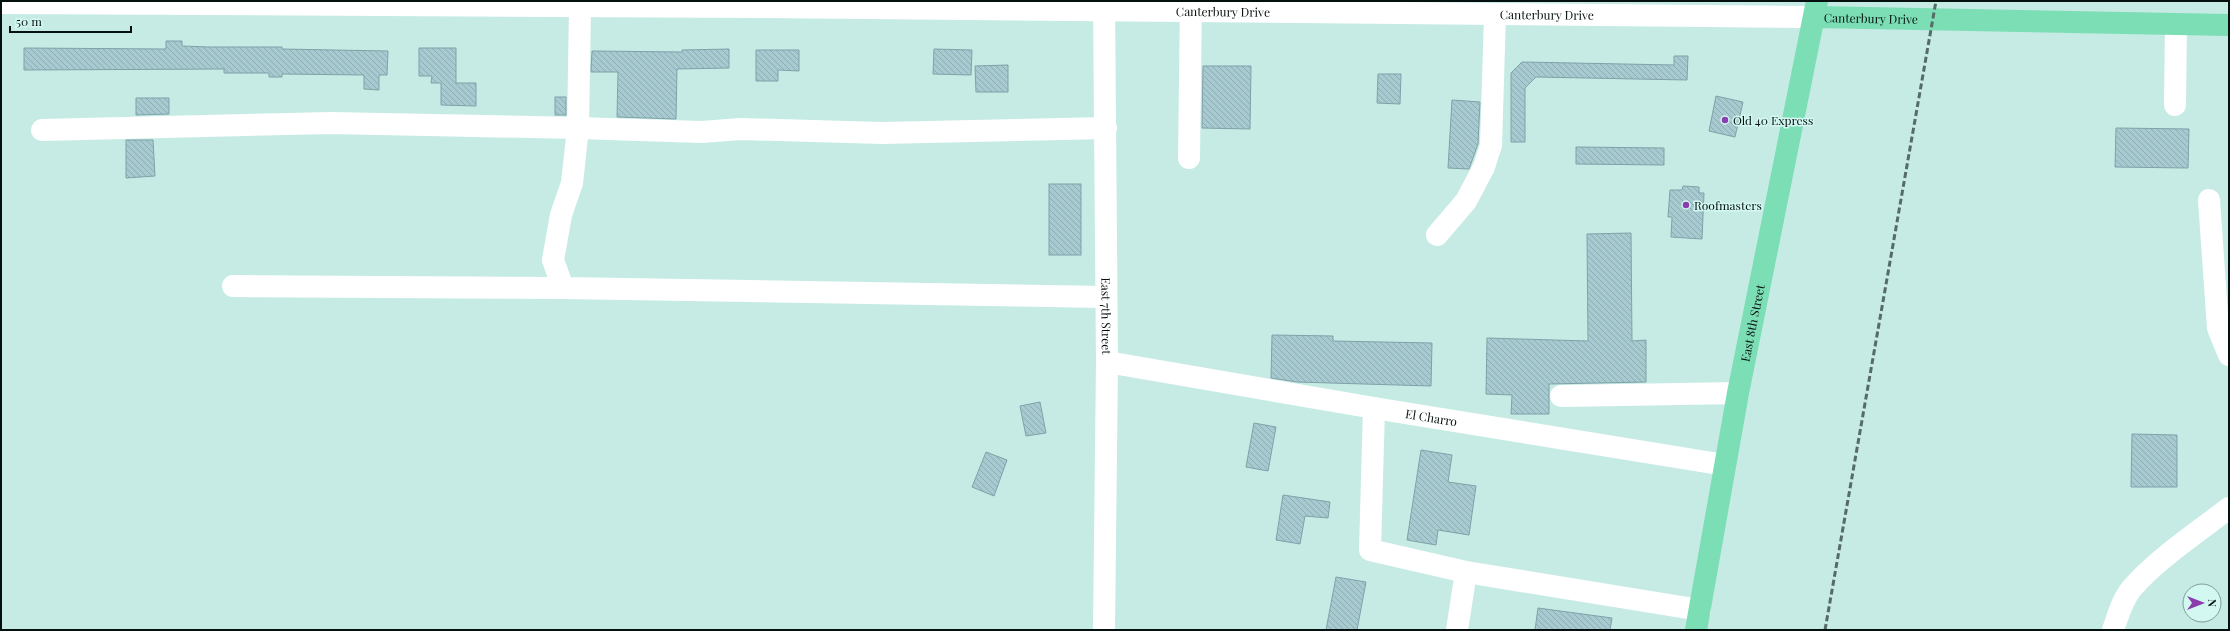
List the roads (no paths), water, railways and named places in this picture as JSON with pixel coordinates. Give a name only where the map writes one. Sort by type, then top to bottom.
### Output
[{"type":"main road","name":"Canterbury Drive","points":[[1816,9],[2229,25]]},
{"type":"main road","name":"East 8th Street","points":[[1698,620],[1738,393],[1816,9]]},
{"type":"street","name":"Canterbury Drive","points":[[1,3],[337,3],[580,7],[1400,7],[1496,15],[1816,9]]},
{"type":"street","name":"East 7th Street","points":[[1104,6],[1107,362],[1104,630]]},
{"type":"street","points":[[1189,158],[1191,6]]},
{"type":"street","points":[[564,288],[554,260],[561,215],[572,183],[578,128],[580,7]]},
{"type":"street","points":[[1437,235],[1466,201],[1484,167],[1491,145],[1496,15]]},
{"type":"street","points":[[2175,105],[2176,24]]},
{"type":"street","points":[[42,130],[332,123],[701,132],[741,129],[882,133],[1106,128]]},
{"type":"street","points":[[2209,200],[2218,328],[2229,355]]},
{"type":"street","points":[[233,286],[564,288],[1106,297]]},
{"type":"street","name":"El Charro","points":[[1107,362],[1374,408],[1725,465]]},
{"type":"street","points":[[1561,396],[1738,393]]},
{"type":"street","points":[[1374,408],[1370,550],[1466,572],[1698,620]]},
{"type":"street","points":[[2114,630],[2121,608],[2131,589],[2152,570],[2229,508]]},
{"type":"street","points":[[1457,630],[1466,572]]},
{"type":"railway","points":[[1825,630],[1936,1]]},
{"type":"place","name":"Old 40 Express","points":[[1725,120]]},
{"type":"place","name":"Roofmasters","points":[[1686,205]]}]
